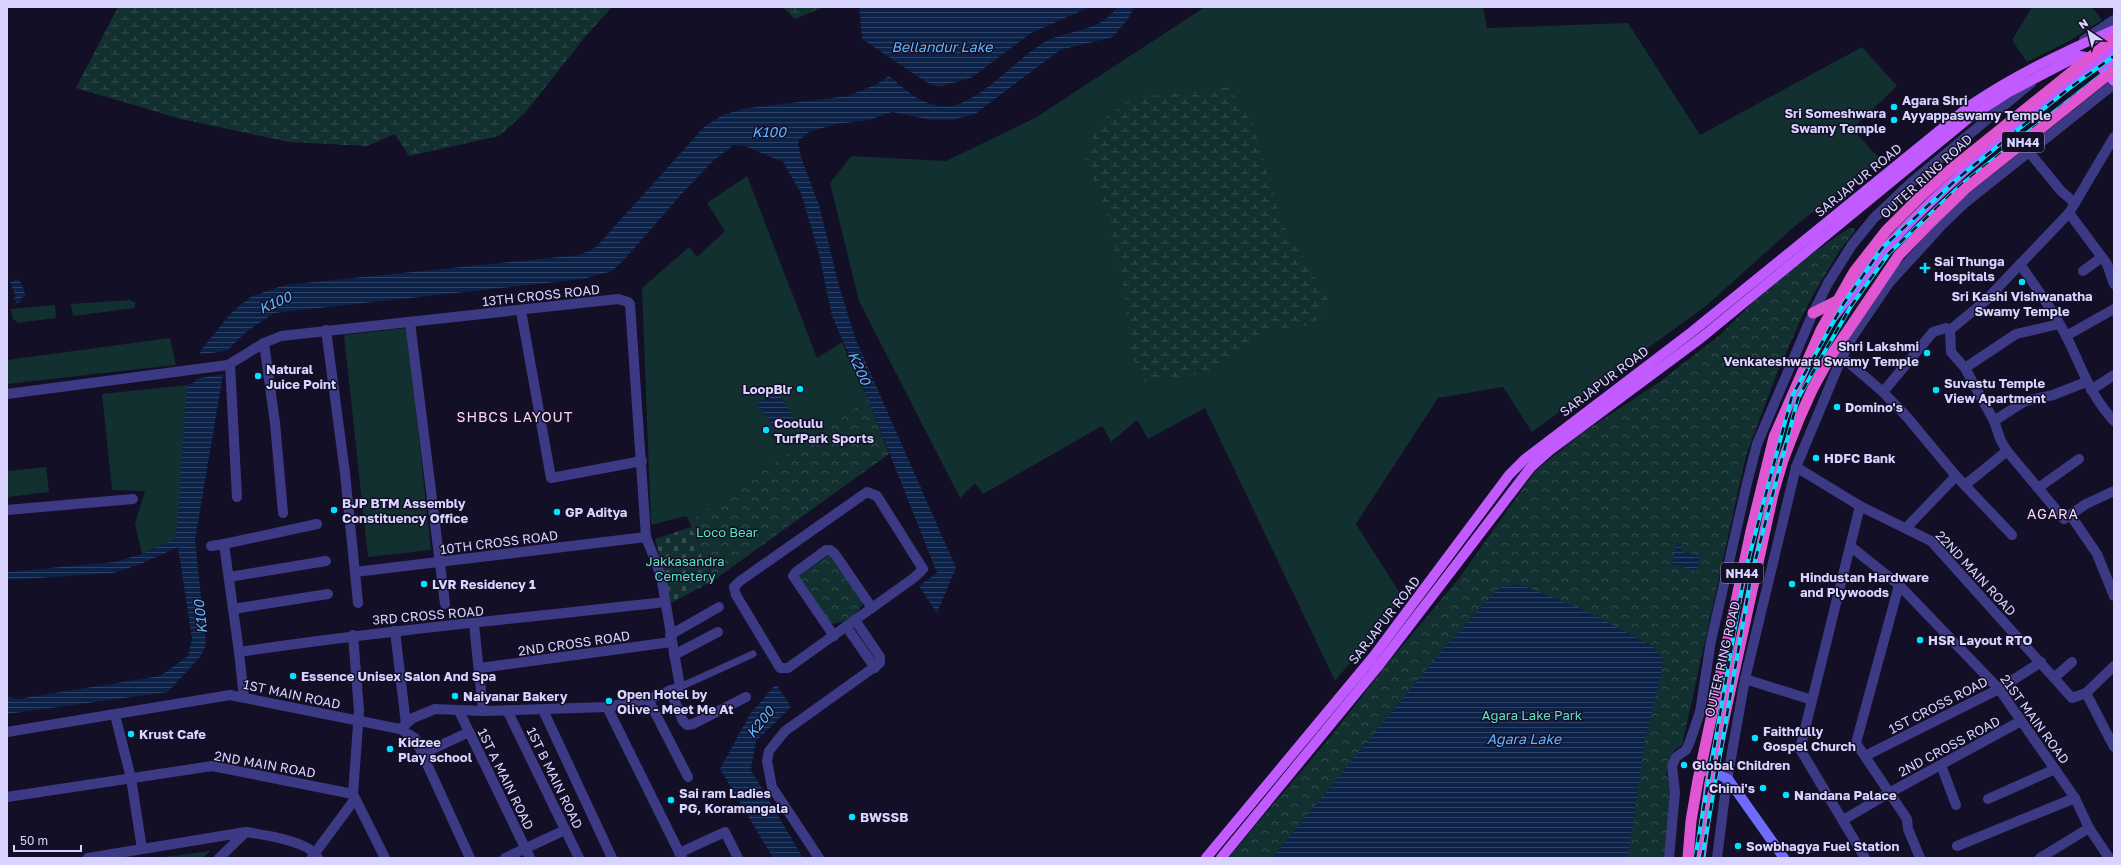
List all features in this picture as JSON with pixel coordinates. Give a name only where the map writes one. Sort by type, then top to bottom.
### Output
[{"type":"highway","name":"OUTER RING ROAD","points":[[1688,858],[1690,821],[1700,770],[1751,531],[1774,437],[1821,330],[1864,258],[1886,232],[1918,199],[1950,170],[2114,38]]},
{"type":"highway","name":"OUTER RING ROAD","points":[[1700,858],[1712,772],[1773,494],[1783,460],[1813,388],[1830,357],[1899,255],[1966,189],[2105,67]]},
{"type":"highway","points":[[1813,313],[1837,301]]},
{"type":"main road","name":"SARJAPUR ROAD","points":[[1206,858],[1344,699],[1509,475],[1525,459],[1693,331],[1971,105],[1994,89],[2074,47],[2114,30]]},
{"type":"main road","name":"OUTER RING ROAD","points":[[1821,330],[1842,309],[1885,249],[1932,199],[1993,146],[2105,67],[2114,50]]},
{"type":"main road","name":"SARJAPUR ROAD","points":[[1220,858],[1344,699],[1531,467],[1548,452],[1701,338],[1969,118],[1986,106],[2035,80],[2056,66],[2078,56],[2086,55],[2105,67]]},
{"type":"main road","points":[[2114,60],[2105,67],[2114,83]]},
{"type":"main road","points":[[1700,770],[1712,772],[1728,779],[1784,858]]},
{"type":"street","points":[[1669,858],[1675,792],[1672,766],[1676,757],[1686,750],[1700,712],[1711,641],[1747,483],[1758,444],[1813,313],[1828,283],[1852,245],[1874,218],[1912,181],[2074,47],[2114,20]]},
{"type":"street","points":[[1717,858],[1728,779],[1745,679],[1796,468],[1842,358],[1853,336],[1889,283],[1910,258],[1966,202],[2114,83]]},
{"type":"street","points":[[1950,330],[1985,301],[2069,213],[2114,137]]},
{"type":"street","points":[[2029,152],[2061,191],[2075,203]]},
{"type":"street","points":[[2069,213],[2107,264],[2114,284]]},
{"type":"street","points":[[2083,271],[2102,257]]},
{"type":"street","points":[[2020,264],[2066,336],[2088,386],[2105,411],[2114,421]]},
{"type":"street","name":"13TH CROSS ROAD","points":[[229,364],[264,343],[281,336],[618,300],[628,302],[630,304],[642,461],[646,538],[661,576],[670,639],[674,655],[675,689],[683,721],[687,725],[693,724],[746,697]]},
{"type":"street","points":[[2066,336],[2114,309]]},
{"type":"street","points":[[521,311],[551,478],[642,461]]},
{"type":"street","points":[[410,322],[445,604]]},
{"type":"street","points":[[1965,368],[2016,334],[2059,324]]},
{"type":"street","points":[[1883,392],[1933,332],[1946,328],[1950,330]]},
{"type":"street","points":[[326,330],[345,473],[358,603]]},
{"type":"street","points":[[1950,330],[1951,352],[1965,368],[1994,421],[2001,441],[2007,451],[2064,519],[2071,516],[2086,504],[2114,490]]},
{"type":"street","points":[[264,343],[275,422],[284,513]]},
{"type":"street","points":[[1830,357],[1842,358],[1883,392],[1907,416],[1956,476],[2012,534]]},
{"type":"street","points":[[7,394],[196,370],[229,364],[237,497]]},
{"type":"street","points":[[1994,421],[2025,401],[2053,396],[2088,386],[2114,375]]},
{"type":"street","points":[[1965,485],[2007,451]]},
{"type":"street","points":[[2038,488],[2078,459]]},
{"type":"street","name":"22ND MAIN ROAD","points":[[1796,468],[1860,506],[1931,541],[2072,698],[2086,693]]},
{"type":"street","points":[[1906,528],[1956,476]]},
{"type":"street","points":[[867,492],[877,496],[923,569],[916,577],[872,608],[788,668],[780,668],[736,595],[734,587],[740,581],[862,493],[867,492]]},
{"type":"street","points":[[7,510],[133,499]]},
{"type":"street","points":[[1860,506],[1800,749],[1865,858]]},
{"type":"street","points":[[2071,516],[2097,554],[2114,596]]},
{"type":"street","points":[[211,546],[317,524]]},
{"type":"street","name":"10TH CROSS ROAD","points":[[354,572],[646,538]]},
{"type":"street","points":[[224,544],[244,698]]},
{"type":"street","name":"21ST MAIN ROAD","points":[[1850,546],[1899,585],[1999,689],[2075,798],[2089,828],[2109,858]]},
{"type":"street","points":[[834,636],[793,576],[796,572],[826,550],[830,550],[835,554],[872,608]]},
{"type":"street","points":[[229,577],[326,561]]},
{"type":"street","points":[[1899,585],[1856,743],[1907,819],[1908,829],[1920,858]]},
{"type":"street","points":[[233,609],[328,594]]},
{"type":"street","name":"3RD CROSS ROAD","points":[[239,652],[353,635],[474,624],[665,602]]},
{"type":"street","points":[[670,639],[719,607]]},
{"type":"street","points":[[819,858],[772,787],[767,761],[769,751],[785,731],[880,663],[880,657],[855,620]]},
{"type":"street","points":[[474,624],[484,711]]},
{"type":"street","points":[[846,626],[875,668]]},
{"type":"street","points":[[395,631],[403,726]]},
{"type":"street","points":[[674,655],[718,632]]},
{"type":"street","points":[[353,635],[359,711],[354,796],[385,858]]},
{"type":"street","name":"2ND CROSS ROAD","points":[[480,668],[670,639]]},
{"type":"street","points":[[403,726],[413,718],[435,709],[484,711],[607,707],[648,698],[675,689],[753,654]]},
{"type":"street","name":"1ST CROSS ROAD","points":[[1865,756],[1999,689],[2041,662]]},
{"type":"street","points":[[2054,677],[2072,662]]},
{"type":"street","points":[[2114,666],[2086,693],[2114,748]]},
{"type":"street","points":[[1745,679],[1812,700]]},
{"type":"street","name":"1ST MAIN ROAD","points":[[7,732],[225,696],[244,698],[358,721],[403,726],[412,735],[422,754],[470,858]]},
{"type":"street","points":[[648,698],[688,777]]},
{"type":"street","points":[[607,707],[681,855],[725,832],[738,858]]},
{"type":"street","name":"1ST B MAIN ROAD","points":[[507,710],[579,858]]},
{"type":"street","points":[[543,710],[583,783],[612,858]]},
{"type":"street","name":"1ST A MAIN ROAD","points":[[459,711],[528,854]]},
{"type":"street","points":[[115,715],[131,778],[142,849]]},
{"type":"street","name":"2ND CROSS ROAD","points":[[1843,820],[1889,793],[2022,721]]},
{"type":"street","points":[[422,754],[469,732]]},
{"type":"street","points":[[1941,765],[1956,805]]},
{"type":"street","name":"2ND MAIN ROAD","points":[[7,797],[212,766],[354,796]]},
{"type":"street","points":[[1988,798],[2055,769]]},
{"type":"street","points":[[88,858],[246,832],[267,835],[305,847],[315,856],[354,796]]},
{"type":"street","points":[[1957,846],[2075,798]]},
{"type":"street","points":[[2040,858],[2089,828]]},
{"type":"street","points":[[505,858],[528,854],[565,830]]},
{"type":"street","points":[[219,858],[246,832]]},
{"type":"green space","points":[[118,7],[612,7],[585,37],[525,113],[499,136],[409,156],[395,134],[367,146],[289,142],[181,119],[76,88]]},
{"type":"green space","points":[[783,7],[824,7],[795,19]]},
{"type":"green space","points":[[1205,7],[1483,7],[1487,28],[1628,23],[1700,135],[1862,47],[1897,86],[1852,129],[1881,160],[1795,226],[1706,306],[1532,432],[1503,387],[1438,398],[1356,524],[1403,598],[1335,681],[1205,408],[1148,439],[1137,420],[1111,442],[1102,426],[983,494],[975,483],[960,498],[859,301],[830,183],[851,156],[946,161],[1035,118]]},
{"type":"green space","points":[[2032,7],[2092,7],[2102,20],[2071,40],[2027,62],[2012,40]]},
{"type":"green space","points":[[1228,87],[1252,121],[1283,225],[1330,303],[1312,325],[1264,331],[1214,372],[1143,382],[1131,353],[1124,287],[1106,210],[1085,158],[1100,121],[1134,98]]},
{"type":"green space","points":[[747,176],[817,358],[842,342],[868,399],[689,521],[686,516],[651,525],[642,288],[689,247],[697,257],[725,231],[707,203]]},
{"type":"green space","name":"Agara Lake Park","points":[[1849,228],[1854,228],[1855,231],[1840,250],[1813,295],[1800,321],[1777,373],[1746,456],[1682,745],[1673,751],[1668,762],[1666,774],[1673,790],[1668,858],[1228,858],[1332,735],[1388,663],[1460,577],[1535,471],[1582,433],[1658,383],[1721,334],[1761,294],[1794,266]]},
{"type":"green space","points":[[131,300],[132,302],[135,302],[135,308],[73,316],[71,304]]},
{"type":"green space","points":[[55,305],[56,318],[17,323],[16,320],[13,321],[11,309]]},
{"type":"green space","points":[[407,328],[431,550],[368,557],[344,335]]},
{"type":"green space","points":[[170,338],[176,365],[7,384],[7,360]]},
{"type":"green space","points":[[187,385],[177,539],[142,554],[135,524],[145,491],[112,490],[102,394]]},
{"type":"green space","name":"Loco Bear","points":[[868,399],[889,454],[714,580],[689,521]]},
{"type":"green space","points":[[46,467],[49,492],[7,497],[7,471]]},
{"type":"green space","name":"Jakkasandra Cemetery","points":[[691,527],[714,580],[671,603],[655,539]]},
{"type":"green space","points":[[830,554],[864,601],[858,611],[850,618],[845,621],[828,624],[797,578]]},
{"type":"green space","points":[[210,851],[203,858],[157,858]]},
{"type":"water","name":"Bellandur Lake","points":[[859,7],[1090,7],[1031,33],[971,78],[938,87],[926,82],[862,39]]},
{"type":"water","name":"K100","points":[[1117,7],[1134,7],[1128,19],[1113,37],[1060,50],[975,114],[952,120],[931,120],[892,112],[869,120],[837,124],[809,132],[798,141],[801,157],[819,205],[839,286],[856,340],[956,568],[937,613],[919,586],[937,573],[868,399],[832,316],[819,254],[801,193],[783,162],[745,146],[734,145],[714,160],[686,189],[624,260],[612,271],[583,279],[274,313],[246,332],[227,351],[195,540],[206,645],[200,657],[168,692],[7,714],[7,697],[18,699],[160,676],[188,656],[192,639],[178,547],[141,564],[113,573],[7,580],[7,572],[115,562],[142,554],[176,539],[187,385],[195,382],[201,350],[232,312],[252,296],[285,285],[579,255],[595,248],[705,126],[723,115],[742,109],[848,96],[877,84],[889,76],[909,93],[932,104],[950,106],[961,103],[984,90],[1040,45],[1060,36],[1082,30],[1101,22],[1110,16]]},
{"type":"water","points":[[17,279],[20,281],[26,296],[21,298],[22,301],[17,303],[13,298],[16,297],[10,282]]},
{"type":"water","points":[[776,390],[794,417],[775,430],[757,404]]},
{"type":"water","points":[[1677,543],[1682,544],[1681,552],[1700,556],[1697,571],[1672,564]]},
{"type":"water","name":"Agara Lake","points":[[1519,584],[1586,611],[1652,646],[1663,658],[1662,671],[1645,740],[1628,858],[1272,858],[1444,648],[1495,592],[1501,587]]},
{"type":"water","name":"K200","points":[[776,684],[791,707],[756,741],[751,770],[803,858],[773,858],[720,769],[750,714]]},
{"type":"pier","points":[[230,350],[225,374],[194,379],[199,355]]},
{"type":"railway","points":[[1695,858],[1744,576],[1792,396],[1844,303],[1882,248],[1957,179],[2068,89],[2114,56]]},
{"type":"railway","points":[[1702,858],[1751,577],[1798,398],[1851,306],[1889,253],[1962,184],[2114,65]]},
{"type":"place","name":"Agara Shri Ayyappaswamy Temple","points":[[1894,107]]},
{"type":"place","name":"Sri Someshwara Swamy Temple","points":[[1894,120]]},
{"type":"place","name":"Sai Thunga Hospitals","points":[[1925,268]]},
{"type":"place","name":"Sri Kashi Vishwanatha Swamy Temple","points":[[2022,282]]},
{"type":"place","name":"Shri Lakshmi Venkateshwara Swamy Temple","points":[[1927,353]]},
{"type":"place","name":"Natural Juice Point","points":[[258,376]]},
{"type":"place","name":"LoopBlr","points":[[800,389]]},
{"type":"place","name":"Suvastu Temple View Apartment","points":[[1936,390]]},
{"type":"place","name":"Domino's","points":[[1837,407]]},
{"type":"place","name":"Coolulu TurfPark Sports","points":[[766,430]]},
{"type":"place","name":"HDFC Bank","points":[[1816,458]]},
{"type":"place","name":"BJP BTM Assembly Constituency Office","points":[[334,510]]},
{"type":"place","name":"GP Aditya","points":[[557,512]]},
{"type":"place","name":"LVR Residency 1","points":[[424,584]]},
{"type":"place","name":"Hindustan Hardware and Plywoods","points":[[1792,584]]},
{"type":"place","name":"HSR Layout RTO","points":[[1920,640]]},
{"type":"place","name":"Essence Unisex Salon And Spa","points":[[293,676]]},
{"type":"place","name":"Naiyanar Bakery","points":[[455,696]]},
{"type":"place","name":"Open Hotel by Olive - Meet Me At","points":[[609,701]]},
{"type":"place","name":"Krust Cafe","points":[[131,734]]},
{"type":"place","name":"Faithfully Gospel Church","points":[[1755,738]]},
{"type":"place","name":"Kidzee Play school","points":[[390,749]]},
{"type":"place","name":"Global Children","points":[[1684,765]]},
{"type":"place","name":"Chimi's","points":[[1763,788]]},
{"type":"place","name":"Nandana Palace","points":[[1786,795]]},
{"type":"place","name":"Sai ram Ladies PG, Koramangala","points":[[671,800]]},
{"type":"place","name":"BWSSB","points":[[852,817]]},
{"type":"place","name":"Sowbhagya Fuel Station","points":[[1738,846]]},
{"type":"district","name":"SHBCS LAYOUT","points":[[515,416]]},
{"type":"district","name":"AGARA","points":[[2053,513]]}]
